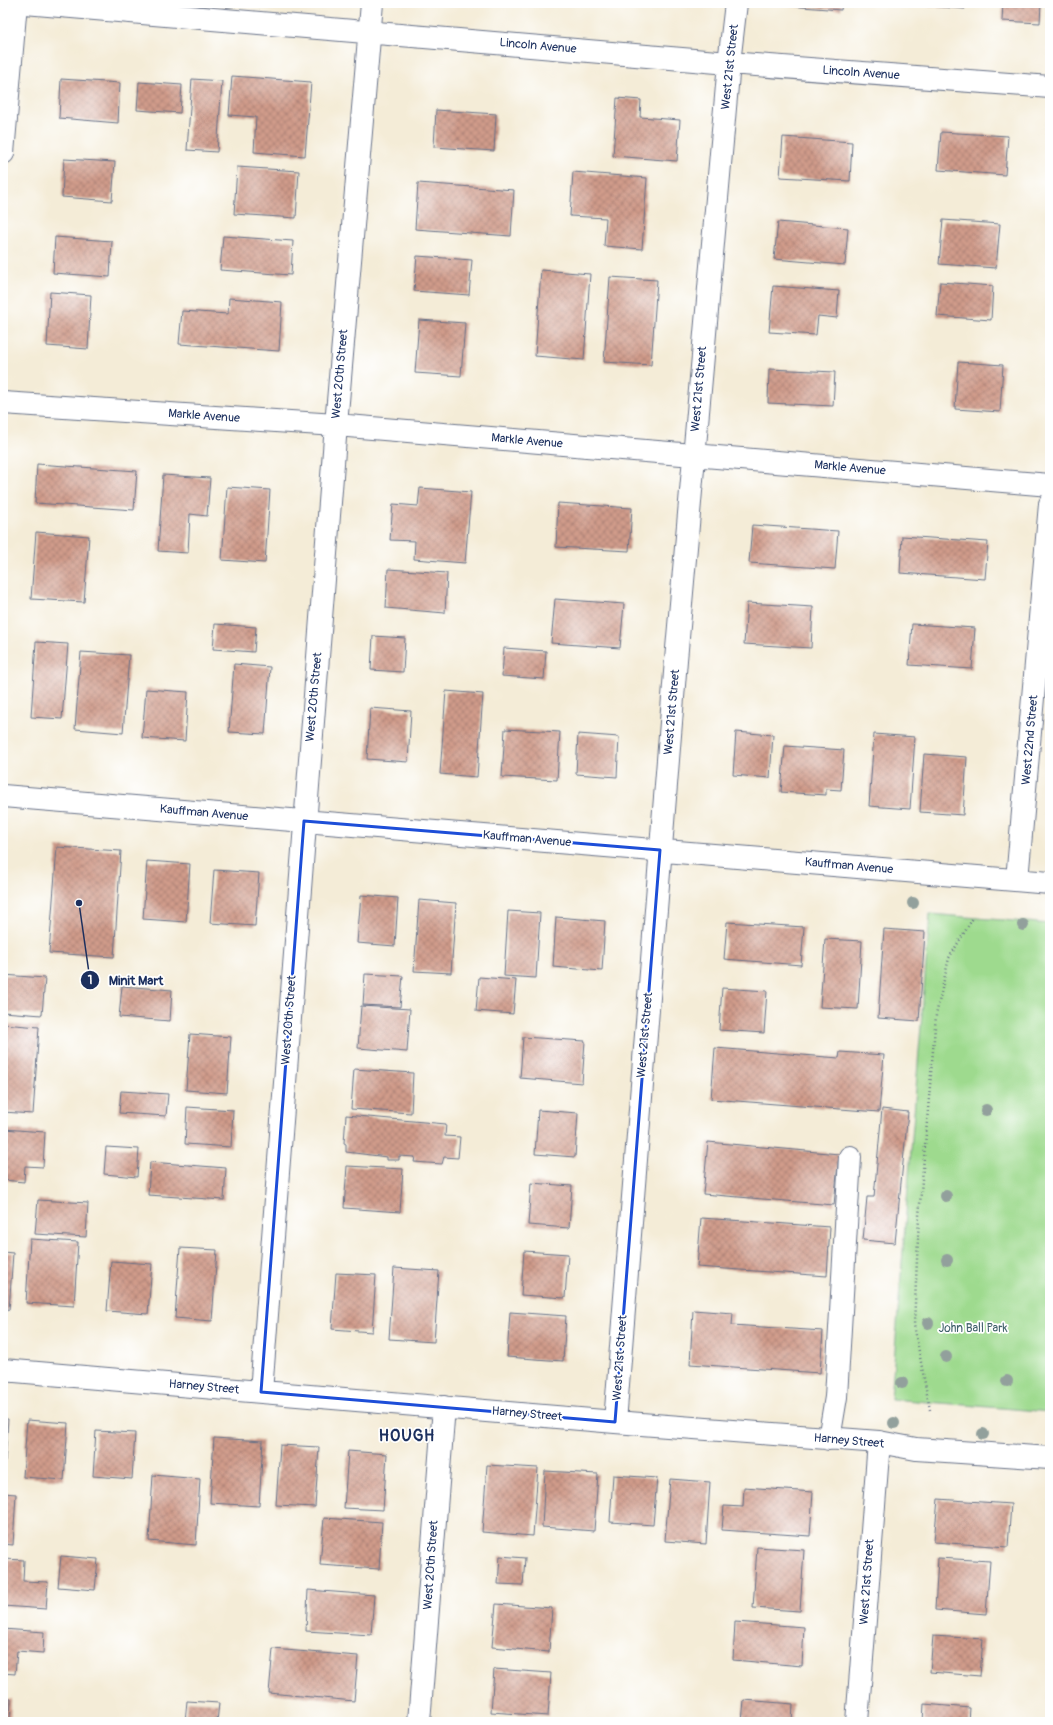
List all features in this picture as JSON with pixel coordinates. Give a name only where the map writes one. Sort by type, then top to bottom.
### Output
[{"type":"street","points":[[3,153],[16,3]]},
{"type":"street","name":"Lincoln Avenue","points":[[25,3],[729,63],[1050,87]]},
{"type":"street","name":"West 20th Street","points":[[260,1392],[304,821],[372,3]]},
{"type":"street","name":"West 21st Street","points":[[615,1422],[693,455],[729,63],[736,3]]},
{"type":"street","name":"Markle Avenue","points":[[3,402],[336,425],[1050,485]]},
{"type":"street","name":"West 22nd Street","points":[[1017,880],[1050,504]]},
{"type":"street","name":"Kauffman Avenue","points":[[3,796],[1050,883]]},
{"type":"street","points":[[829,1439],[836,1398],[850,1157]]},
{"type":"street","name":"Harney Street","points":[[3,1370],[444,1408],[879,1442],[916,1449],[1050,1458]]},
{"type":"street","name":"West 20th Street","points":[[419,1722],[444,1408]]},
{"type":"street","name":"West 21st Street","points":[[856,1722],[879,1442]]},
{"type":"path","points":[[930,1410],[914,1325],[919,1209],[936,1015],[949,958],[973,918]]},
{"type":"highlighted area","points":[[304,821],[660,850],[615,1422],[261,1392]]},
{"type":"green space","name":"John Ball Park","points":[[930,914],[1050,924],[1050,1412],[891,1399]]},
{"type":"building","points":[[789,3],[842,3],[841,10],[789,6]]},
{"type":"building","points":[[929,3],[965,3],[965,9],[929,6]]},
{"type":"building","points":[[1003,3],[1041,3],[1040,23],[1002,21]]},
{"type":"building","points":[[232,76],[311,82],[305,156],[254,152],[256,117],[229,115]]},
{"type":"building","points":[[61,79],[120,83],[118,123],[59,118]]},
{"type":"building","points":[[192,79],[222,81],[217,152],[187,150]]},
{"type":"building","points":[[139,82],[182,85],[180,113],[137,110]]},
{"type":"building","points":[[617,98],[641,100],[640,117],[680,120],[677,161],[613,156]]},
{"type":"building","points":[[436,110],[496,114],[494,151],[434,147]]},
{"type":"building","points":[[941,132],[1008,136],[1005,175],[938,170]]},
{"type":"building","points":[[783,137],[852,142],[850,181],[780,177]]},
{"type":"building","points":[[64,159],[115,162],[112,201],[62,197]]},
{"type":"building","points":[[237,167],[299,171],[296,218],[234,214]]},
{"type":"building","points":[[573,172],[647,178],[642,249],[604,246],[606,218],[570,216]]},
{"type":"building","points":[[418,183],[514,190],[511,236],[415,229]]},
{"type":"building","points":[[943,220],[1000,224],[996,268],[939,264]]},
{"type":"building","points":[[778,222],[848,228],[845,265],[774,259]]},
{"type":"building","points":[[223,236],[293,241],[291,275],[220,270]]},
{"type":"building","points":[[55,237],[112,241],[110,277],[53,273]]},
{"type":"building","points":[[417,256],[472,260],[469,295],[414,291]]},
{"type":"building","points":[[541,270],[590,274],[584,360],[535,356]]},
{"type":"building","points":[[610,277],[657,280],[651,365],[604,362]]},
{"type":"building","points":[[940,282],[993,286],[991,320],[937,316]]},
{"type":"building","points":[[773,286],[839,291],[837,318],[818,316],[816,335],[769,332]]},
{"type":"building","points":[[50,292],[91,295],[88,349],[47,346]]},
{"type":"building","points":[[229,298],[282,302],[279,351],[179,344],[182,311],[228,314]]},
{"type":"building","points":[[419,320],[465,323],[461,376],[415,373]]},
{"type":"building","points":[[958,362],[1003,365],[1000,412],[955,409]]},
{"type":"building","points":[[769,369],[835,372],[833,406],[768,403]]},
{"type":"building","points":[[37,464],[137,471],[134,510],[35,503]]},
{"type":"building","points":[[163,475],[210,478],[207,516],[190,514],[188,553],[158,551]]},
{"type":"building","points":[[227,487],[270,490],[265,563],[222,560]]},
{"type":"building","points":[[420,488],[471,492],[465,563],[414,559],[415,541],[390,540],[393,504],[418,506]]},
{"type":"building","points":[[558,503],[632,508],[629,551],[556,547]]},
{"type":"building","points":[[752,525],[838,531],[835,569],[749,563]]},
{"type":"building","points":[[36,532],[89,536],[84,602],[31,599]]},
{"type":"building","points":[[902,536],[988,542],[985,579],[900,573]]},
{"type":"building","points":[[388,569],[447,573],[445,613],[386,608]]},
{"type":"building","points":[[555,599],[624,604],[620,648],[551,643]]},
{"type":"building","points":[[747,603],[813,607],[811,648],[744,644]]},
{"type":"building","points":[[215,624],[256,627],[254,652],[213,649]]},
{"type":"building","points":[[912,624],[975,628],[972,669],[909,665]]},
{"type":"building","points":[[373,636],[405,638],[403,672],[371,670]]},
{"type":"building","points":[[36,642],[68,644],[62,719],[31,717]]},
{"type":"building","points":[[504,648],[546,651],[544,679],[502,676]]},
{"type":"building","points":[[81,652],[129,655],[123,733],[75,729]]},
{"type":"building","points":[[234,664],[270,667],[265,734],[229,732]]},
{"type":"building","points":[[146,689],[188,692],[185,741],[142,738]]},
{"type":"building","points":[[446,691],[483,694],[477,777],[440,774]]},
{"type":"building","points":[[370,708],[411,711],[408,762],[367,759]]},
{"type":"building","points":[[505,729],[560,732],[557,780],[502,777]]},
{"type":"building","points":[[736,732],[773,735],[770,778],[733,775]]},
{"type":"building","points":[[578,734],[619,737],[617,777],[576,774]]},
{"type":"building","points":[[874,734],[915,737],[910,809],[869,806]]},
{"type":"building","points":[[785,746],[844,750],[841,790],[826,789],[826,795],[781,792]]},
{"type":"building","points":[[924,754],[967,757],[963,815],[920,812]]},
{"type":"building","points":[[57,847],[121,851],[114,957],[49,953]]},
{"type":"building","points":[[147,861],[190,864],[186,922],[143,919]]},
{"type":"building","points":[[214,870],[259,873],[255,926],[210,923]]},
{"type":"building","points":[[361,895],[398,898],[395,946],[357,943]]},
{"type":"building","points":[[419,900],[456,903],[451,973],[414,971]]},
{"type":"building","points":[[508,911],[540,913],[536,978],[504,976]]},
{"type":"building","points":[[556,917],[605,921],[602,971],[553,967]]},
{"type":"building","points":[[727,922],[804,927],[801,965],[724,959]]},
{"type":"building","points":[[884,929],[925,932],[919,1021],[878,1018]]},
{"type":"building","points":[[825,939],[862,941],[858,1009],[820,1007]]},
{"type":"building","points":[[365,974],[403,976],[400,1007],[363,1005]]},
{"type":"building","points":[[3,975],[45,978],[42,1015],[3,1012]]},
{"type":"building","points":[[479,977],[516,980],[513,1014],[476,1011]]},
{"type":"building","points":[[122,986],[172,990],[170,1021],[119,1017]]},
{"type":"building","points":[[722,988],[767,991],[764,1033],[719,1030]]},
{"type":"building","points":[[361,1006],[410,1009],[407,1052],[358,1048]]},
{"type":"building","points":[[3,1024],[39,1027],[33,1114],[3,1112]]},
{"type":"building","points":[[190,1034],[231,1037],[227,1093],[186,1090]]},
{"type":"building","points":[[523,1037],[585,1041],[582,1083],[520,1078]]},
{"type":"building","points":[[715,1048],[839,1058],[840,1052],[884,1055],[879,1112],[711,1099]]},
{"type":"building","points":[[354,1069],[413,1073],[411,1113],[351,1109]]},
{"type":"building","points":[[121,1091],[168,1094],[166,1116],[119,1113]]},
{"type":"building","points":[[187,1107],[233,1110],[231,1147],[185,1144]]},
{"type":"building","points":[[882,1109],[908,1112],[895,1243],[863,1240],[867,1197],[874,1197]]},
{"type":"building","points":[[538,1110],[578,1113],[575,1157],[535,1154]]},
{"type":"building","points":[[346,1115],[446,1124],[445,1136],[460,1137],[458,1158],[444,1157],[442,1164],[414,1162],[415,1157],[399,1156],[399,1160],[387,1160],[387,1157],[346,1152],[346,1144],[344,1143]]},
{"type":"building","points":[[3,1129],[45,1132],[43,1167],[25,1166],[24,1182],[3,1180]]},
{"type":"building","points":[[708,1142],[839,1154],[834,1205],[703,1194]]},
{"type":"building","points":[[106,1147],[139,1149],[137,1177],[104,1174]]},
{"type":"building","points":[[150,1162],[226,1168],[224,1200],[148,1195]]},
{"type":"building","points":[[347,1166],[403,1169],[400,1212],[344,1208]]},
{"type":"building","points":[[531,1183],[572,1186],[569,1228],[528,1225]]},
{"type":"building","points":[[38,1200],[88,1203],[86,1237],[35,1234]]},
{"type":"building","points":[[701,1218],[830,1227],[827,1276],[697,1267]]},
{"type":"building","points":[[30,1239],[78,1242],[74,1306],[26,1303]]},
{"type":"building","points":[[180,1248],[217,1250],[212,1321],[175,1318]]},
{"type":"building","points":[[524,1251],[568,1254],[565,1298],[521,1295]]},
{"type":"building","points":[[3,1252],[13,1253],[9,1310],[3,1309]]},
{"type":"building","points":[[111,1261],[152,1264],[148,1314],[107,1311]]},
{"type":"building","points":[[394,1268],[439,1271],[434,1342],[389,1339]]},
{"type":"building","points":[[336,1273],[376,1275],[372,1332],[332,1329]]},
{"type":"building","points":[[693,1310],[733,1313],[732,1325],[823,1331],[820,1373],[690,1364]]},
{"type":"building","points":[[510,1312],[566,1316],[563,1361],[507,1357]]},
{"type":"building","points":[[3,1419],[8,1419],[4,1479],[3,1479]]},
{"type":"building","points":[[27,1420],[68,1423],[64,1480],[23,1477]]},
{"type":"building","points":[[96,1431],[135,1433],[132,1479],[93,1476]]},
{"type":"building","points":[[214,1438],[263,1441],[259,1506],[210,1503]]},
{"type":"building","points":[[280,1445],[319,1447],[315,1507],[276,1505]]},
{"type":"building","points":[[348,1451],[387,1454],[383,1510],[344,1508]]},
{"type":"building","points":[[487,1465],[538,1468],[533,1536],[482,1532]]},
{"type":"building","points":[[545,1471],[598,1474],[594,1531],[542,1527]]},
{"type":"building","points":[[153,1475],[200,1479],[196,1545],[149,1541]]},
{"type":"building","points":[[613,1475],[657,1478],[653,1525],[610,1522]]},
{"type":"building","points":[[670,1479],[710,1482],[706,1544],[665,1541]]},
{"type":"building","points":[[744,1487],[813,1492],[810,1536],[722,1530],[724,1506],[743,1507]]},
{"type":"building","points":[[3,1493],[16,1494],[13,1545],[3,1544]]},
{"type":"building","points":[[938,1499],[1011,1504],[1008,1547],[934,1542]]},
{"type":"building","points":[[324,1518],[382,1522],[379,1569],[320,1565]]},
{"type":"building","points":[[757,1547],[804,1550],[800,1611],[753,1608]]},
{"type":"building","points":[[61,1556],[98,1559],[95,1590],[58,1587]]},
{"type":"building","points":[[500,1556],[525,1558],[523,1585],[498,1584]]},
{"type":"building","points":[[938,1558],[990,1561],[986,1614],[935,1610]]},
{"type":"building","points":[[3,1559],[24,1560],[23,1581],[48,1582],[46,1609],[3,1606]]},
{"type":"building","points":[[308,1590],[374,1595],[371,1635],[306,1631]]},
{"type":"building","points":[[496,1604],[552,1608],[549,1652],[492,1647]]},
{"type":"building","points":[[735,1622],[804,1627],[802,1666],[733,1660]]},
{"type":"building","points":[[3,1629],[44,1632],[43,1653],[17,1651],[15,1674],[3,1673]]},
{"type":"building","points":[[933,1636],[983,1639],[980,1676],[930,1672]]},
{"type":"building","points":[[273,1649],[358,1656],[354,1701],[269,1693]]},
{"type":"building","points":[[494,1669],[551,1673],[548,1716],[491,1712]]},
{"type":"building","points":[[3,1699],[11,1699],[10,1722],[3,1722]]},
{"type":"building","points":[[744,1700],[793,1704],[792,1722],[742,1722]]},
{"type":"building","points":[[187,1701],[219,1703],[217,1722],[185,1722]]},
{"type":"building","points":[[924,1704],[970,1708],[969,1722],[923,1722]]},
{"type":"place","name":"Minit Mart","points":[[79,903]]},
{"type":"district","name":"HOUGH","points":[[407,1436]]}]
